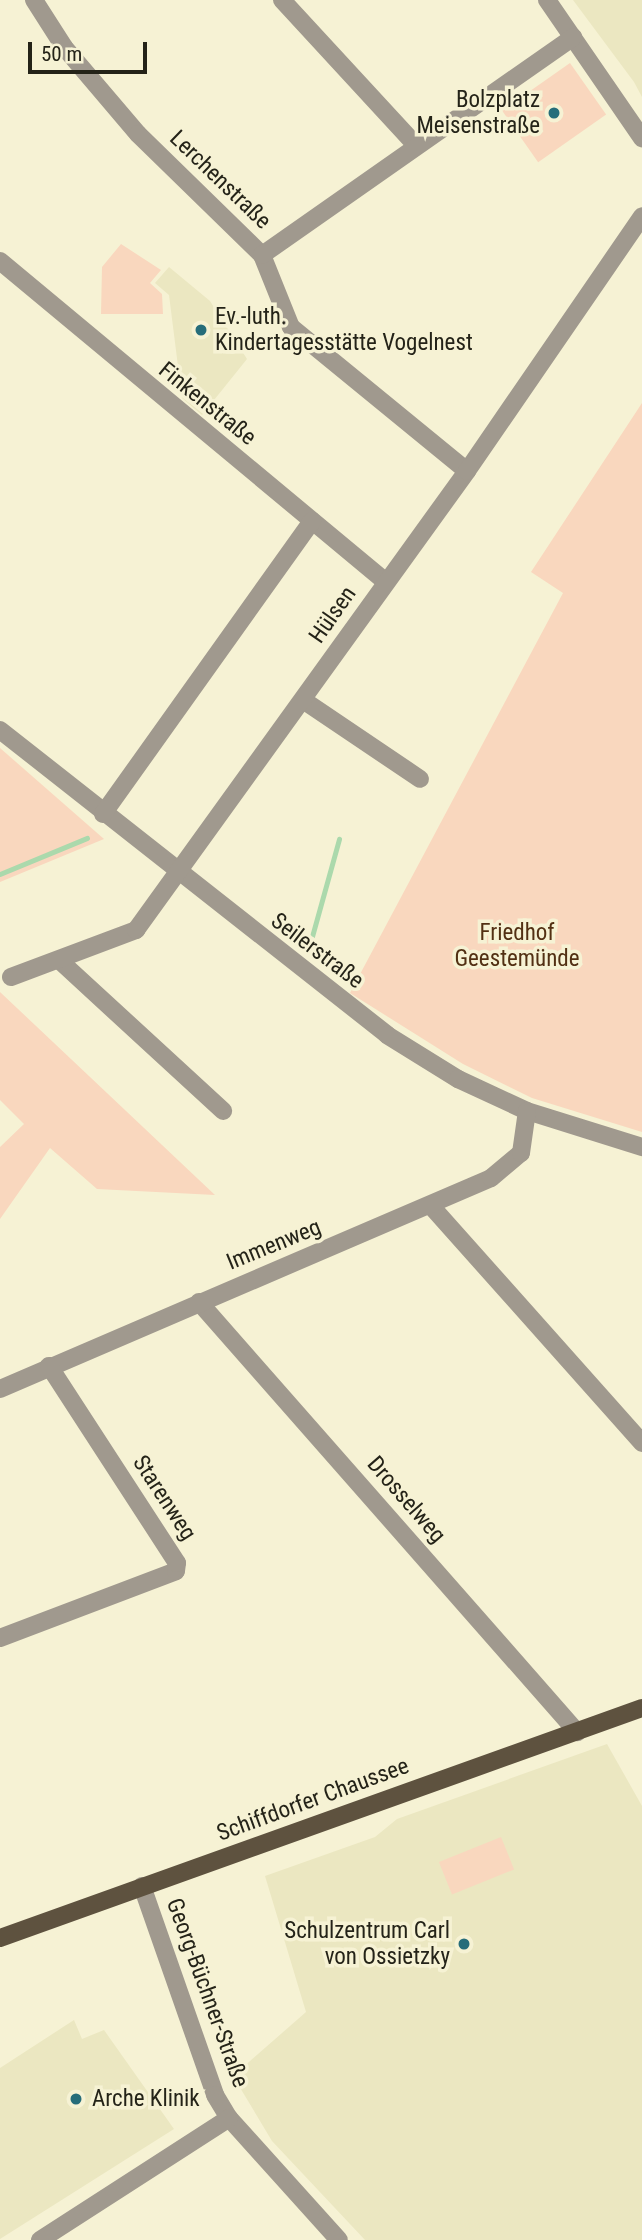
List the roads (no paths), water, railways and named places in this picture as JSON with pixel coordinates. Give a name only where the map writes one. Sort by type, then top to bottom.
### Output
[{"type":"main road","name":"Schiffdorfer Chaussee","points":[[0,1938],[642,1708]]},
{"type":"street","name":"Lerchenstraße","points":[[34,0],[64,47],[130,125],[262,255],[291,327],[467,471]]},
{"type":"street","points":[[282,0],[415,144]]},
{"type":"street","points":[[547,0],[642,138]]},
{"type":"street","points":[[262,255],[415,144],[573,37]]},
{"type":"street","name":"Hülsen","points":[[11,976],[136,930],[467,471],[642,216]]},
{"type":"street","name":"Finkenstraße","points":[[0,261],[386,582]]},
{"type":"street","points":[[103,814],[312,521]]},
{"type":"street","points":[[303,700],[420,779]]},
{"type":"street","name":"Seilerstraße","points":[[0,730],[178,874],[387,1035],[458,1079],[527,1111],[642,1147]]},
{"type":"street","points":[[59,960],[223,1111]]},
{"type":"street","name":"Immenweg","points":[[0,1389],[199,1302],[432,1207],[511,1165],[521,1153],[527,1111]]},
{"type":"street","points":[[432,1207],[642,1443]]},
{"type":"street","name":"Drosselweg","points":[[199,1302],[578,1732]]},
{"type":"street","name":"Starenweg","points":[[0,1638],[176,1572],[177,1563],[49,1366]]},
{"type":"street","name":"Georg-Büchner-Straße","points":[[142,1886],[215,2095],[229,2118],[339,2240]]},
{"type":"street","points":[[40,2240],[229,2118]]},
{"type":"waterway","points":[[0,874],[87,838]]},
{"type":"waterway","points":[[308,951],[339,839]]},
{"type":"place","name":"Bolzplatz Meisenstraße","points":[[554,113]]},
{"type":"place","name":"Ev.-luth. Kindertagesstätte Vogelnest","points":[[201,330]]},
{"type":"place","name":"Schulzentrum Carl von Ossietzky","points":[[464,1944]]},
{"type":"place","name":"Arche Klinik","points":[[76,2099]]},
{"type":"park label","name":"Friedhof Geestemünde","points":[[517,946]]}]
